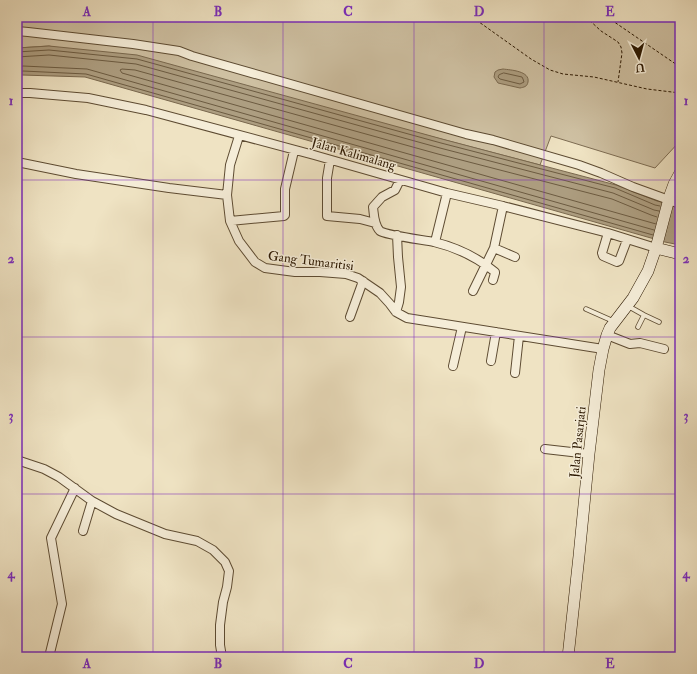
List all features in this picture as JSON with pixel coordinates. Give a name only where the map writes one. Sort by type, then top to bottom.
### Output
[{"type":"main road","name":"Jalan Pasarjati","points":[[568,657],[588,454],[603,349],[610,328],[628,306],[643,280],[657,246],[668,202],[674,184],[680,173]]},
{"type":"main road","name":"Jalan Kalimalang","points":[[657,246],[680,254]]},
{"type":"street","points":[[17,31],[133,44],[179,52],[398,114],[420,122],[493,140],[579,165],[668,202],[680,204]]},
{"type":"street","name":"Jalan Kalimalang","points":[[17,93],[88,98],[146,110],[447,193],[503,206],[627,240],[657,246]]},
{"type":"street","name":"Gang Tumaritisi","points":[[239,136],[231,157],[230,165],[227,195],[230,221],[239,241],[251,258],[259,265],[265,268],[295,272],[346,274],[358,278],[380,293],[396,312],[407,318],[603,349]]},
{"type":"street","points":[[230,221],[286,215],[285,189],[294,151]]},
{"type":"street","points":[[330,160],[327,178],[327,216],[360,218],[375,223]]},
{"type":"street","points":[[17,164],[22,163],[76,174],[227,195]]},
{"type":"street","points":[[400,180],[395,190],[382,197],[373,207],[375,223],[380,231],[388,234],[435,242],[466,254],[486,265],[495,273],[493,280]]},
{"type":"street","points":[[435,242],[447,193]]},
{"type":"street","points":[[473,291],[494,248],[503,206]]},
{"type":"street","points":[[608,234],[602,254],[603,256],[617,262],[619,261],[627,240]]},
{"type":"street","points":[[396,312],[401,287],[397,235]]},
{"type":"street","points":[[494,248],[515,257]]},
{"type":"street","points":[[350,317],[362,281]]},
{"type":"street","points":[[452,366],[462,327]]},
{"type":"street","points":[[491,361],[496,332]]},
{"type":"street","points":[[607,335],[630,344],[640,343],[664,349]]},
{"type":"street","points":[[515,373],[518,336]]},
{"type":"street","points":[[545,449],[588,454]]},
{"type":"street","points":[[17,460],[44,469],[59,477],[92,501],[116,514],[165,534],[197,541],[213,550],[225,562],[229,571],[219,635],[222,657]]},
{"type":"street","points":[[49,657],[62,604],[51,538],[75,488]]},
{"type":"street","points":[[83,532],[92,501]]},
{"type":"lane","points":[[628,306],[659,322]]},
{"type":"lane","points":[[586,309],[615,322]]},
{"type":"lane","points":[[638,327],[644,315]]},
{"type":"path","points":[[472,17],[531,59],[550,70],[563,74],[594,77],[647,89],[680,93]]},
{"type":"path","points":[[586,17],[601,31],[618,42],[621,47],[622,53],[618,82]]},
{"type":"path","points":[[607,17],[680,67]]},
{"type":"shaded area","points":[[17,17],[680,17],[680,141],[655,168],[551,136],[540,165],[361,118],[49,46],[17,48]]},
{"type":"water","points":[[49,46],[137,55],[616,185],[657,201],[680,206],[680,245],[85,77],[17,76],[17,48]]},
{"type":"water","points":[[503,69],[526,75],[528,78],[527,85],[520,88],[498,83],[494,77],[495,72]]}]
